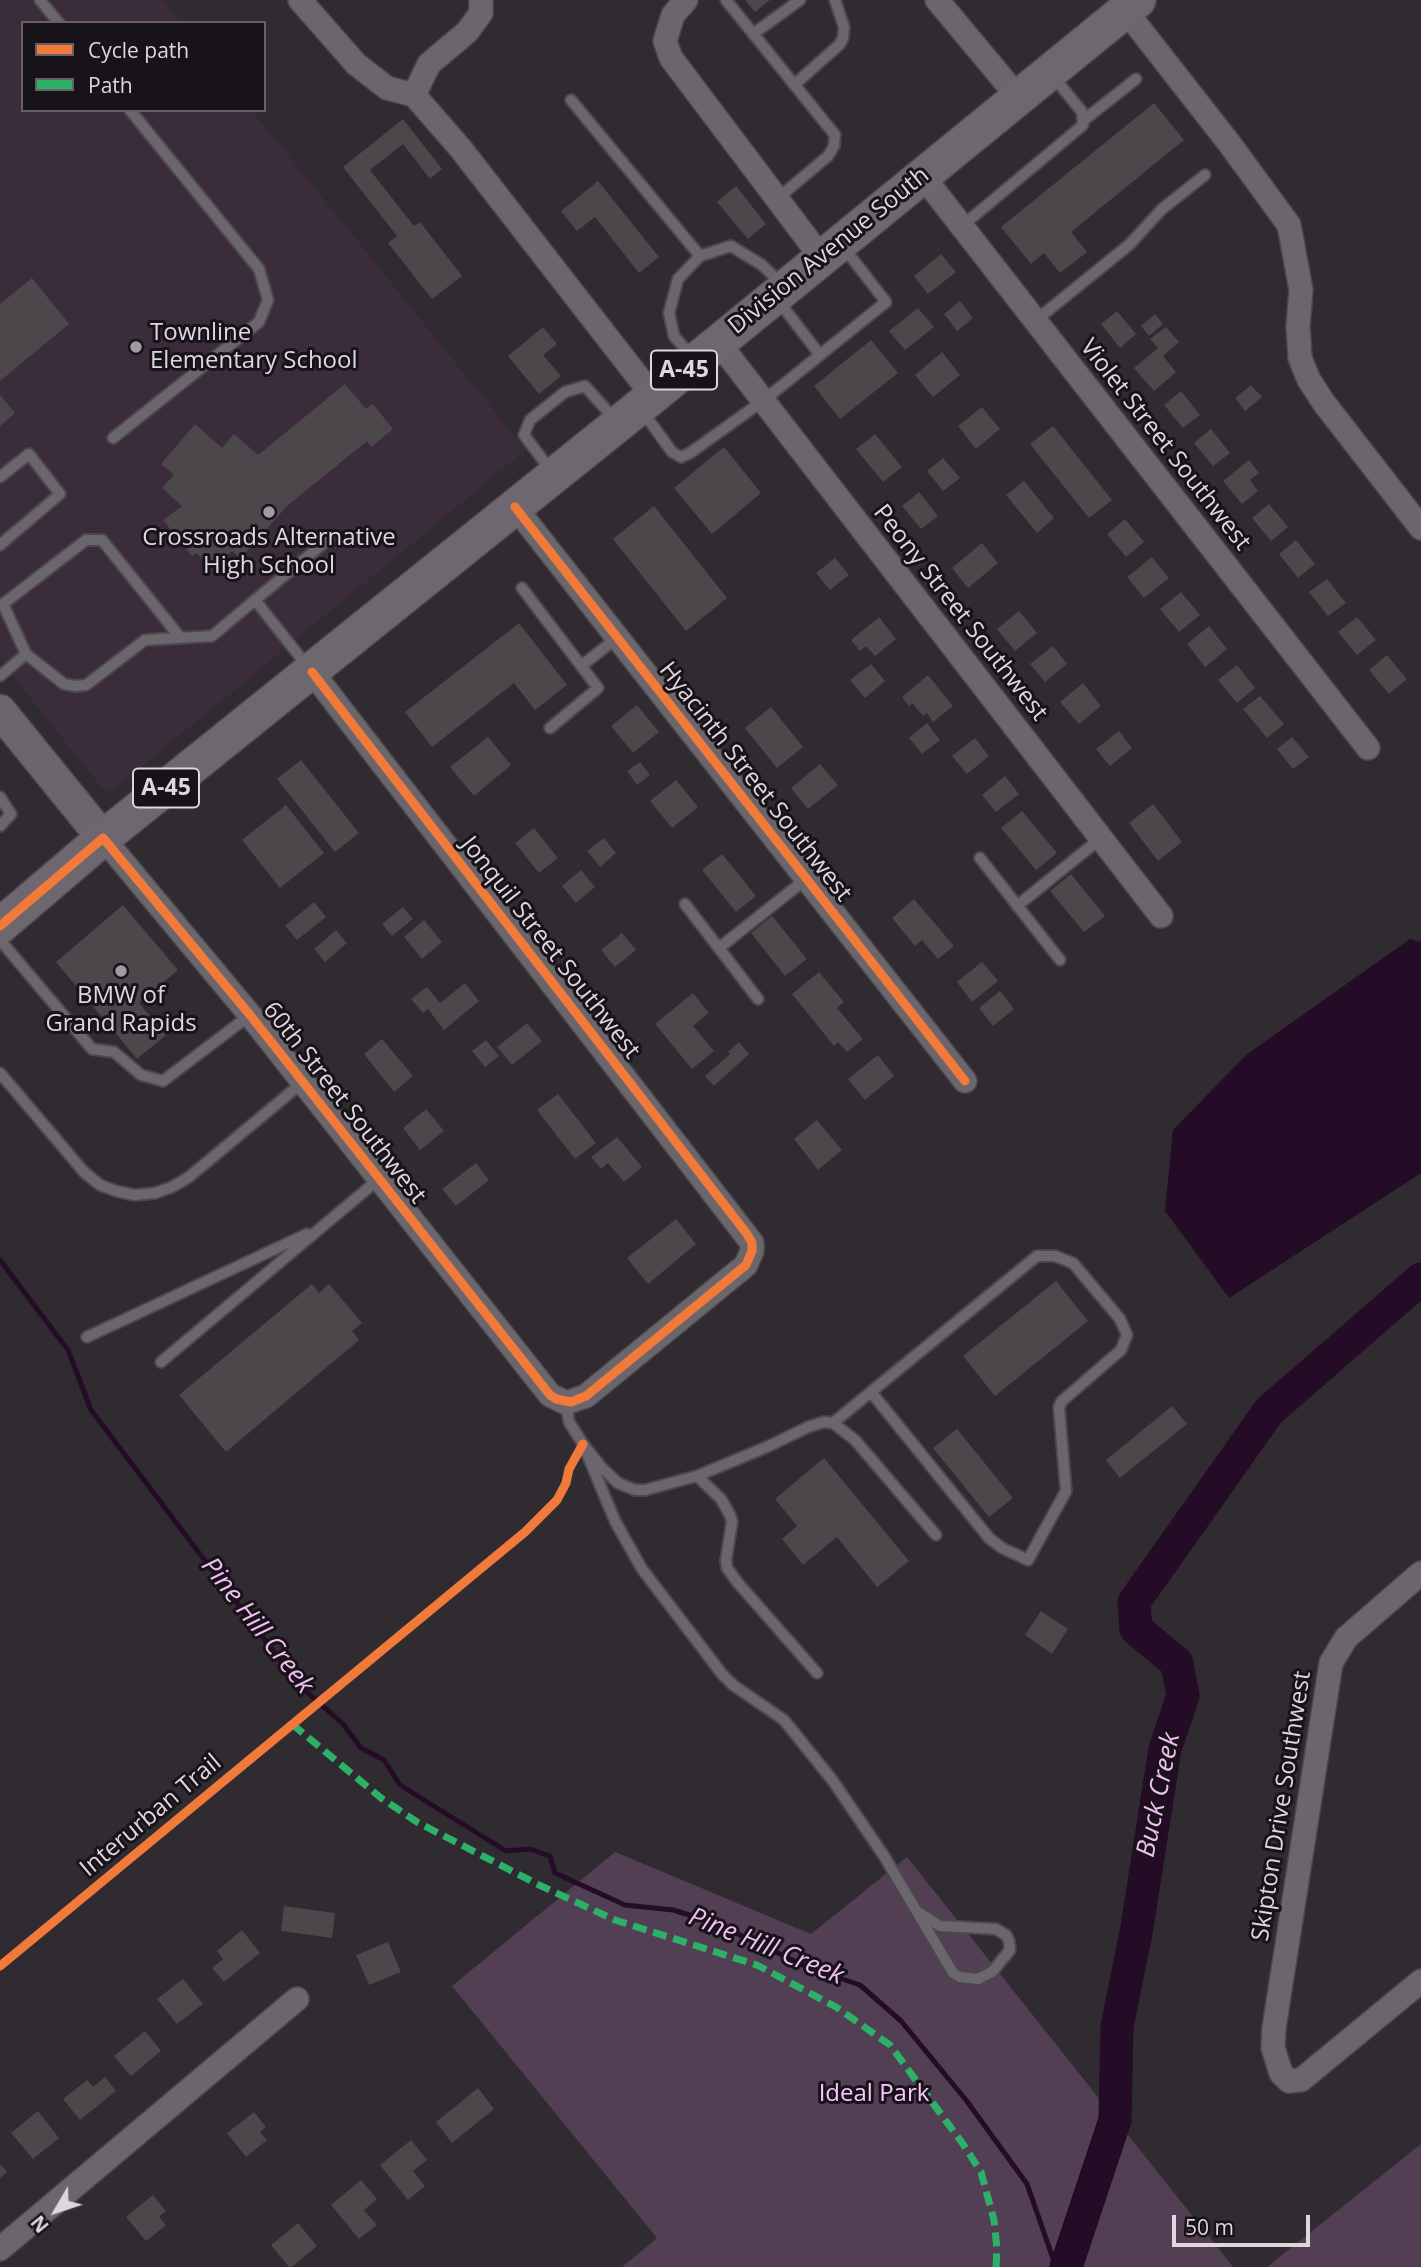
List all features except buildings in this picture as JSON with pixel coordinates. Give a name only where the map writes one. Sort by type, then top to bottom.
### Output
[{"type":"main road","name":"Division Avenue South","points":[[0,926],[103,838],[515,508],[1131,5]]},
{"type":"main road","points":[[0,710],[103,838]]},
{"type":"street","points":[[300,0],[356,65],[387,88],[414,95],[461,149],[637,409]]},
{"type":"street","points":[[414,95],[429,64],[467,32],[481,13],[481,0]]},
{"type":"street","points":[[686,0],[673,15],[665,41],[671,58],[777,199],[830,250]]},
{"type":"street","points":[[937,0],[1017,97]]},
{"type":"street","points":[[1131,5],[1289,225],[1301,290],[1298,326],[1300,358],[1309,380],[1421,528]]},
{"type":"street","name":"Violet Street Southwest","points":[[922,175],[1368,748]]},
{"type":"street","name":"Peony Street Southwest","points":[[707,351],[764,400],[1161,916]]},
{"type":"street","name":"Hyacinth Street Southwest","points":[[515,508],[965,1081]]},
{"type":"street","name":"Jonquil Street Southwest","points":[[312,672],[752,1243],[747,1265],[586,1395],[558,1399]]},
{"type":"street","name":"60th Street Southwest","points":[[103,838],[250,1015],[558,1399]]},
{"type":"street","name":"Skipton Drive Southwest","points":[[1421,1573],[1346,1638],[1331,1663],[1273,2038],[1277,2067],[1289,2081],[1301,2080],[1421,1981]]},
{"type":"street","points":[[0,2249],[298,1999]]},
{"type":"lane","points":[[40,0],[57,21]]},
{"type":"lane","points":[[726,0],[835,135],[834,146],[822,162],[777,199]]},
{"type":"lane","points":[[753,34],[800,0]]},
{"type":"lane","points":[[794,85],[840,44],[843,38],[844,27],[835,0]]},
{"type":"lane","points":[[962,226],[1083,125],[1082,113],[1049,72]]},
{"type":"lane","points":[[1084,120],[1136,79]]},
{"type":"lane","points":[[571,100],[700,256]]},
{"type":"lane","points":[[113,438],[259,321],[268,300],[259,269],[132,112]]},
{"type":"lane","points":[[1035,321],[1130,244],[1162,209],[1205,176]]},
{"type":"lane","points":[[707,351],[674,336],[669,313],[678,279],[700,256],[731,246],[762,265],[820,355]]},
{"type":"lane","points":[[555,475],[524,435],[530,420],[565,392],[585,386],[637,409],[672,452],[681,457],[764,400],[886,302],[830,250]]},
{"type":"lane","points":[[0,477],[30,454],[60,495],[0,545]]},
{"type":"lane","points":[[179,636],[102,540],[86,540],[3,604],[26,654],[64,684],[86,685],[145,640],[212,636],[330,538]]},
{"type":"lane","points":[[522,588],[598,688],[550,728]]},
{"type":"lane","points":[[255,600],[312,672]]},
{"type":"lane","points":[[581,666],[617,638]]},
{"type":"lane","points":[[0,676],[26,654]]},
{"type":"lane","points":[[0,797],[11,814],[0,826]]},
{"type":"lane","points":[[1017,906],[1101,838]]},
{"type":"lane","points":[[980,858],[1060,960]]},
{"type":"lane","points":[[719,948],[806,879]]},
{"type":"lane","points":[[685,904],[758,999]]},
{"type":"lane","points":[[0,940],[92,1049],[114,1052],[141,1075],[163,1082],[250,1015]]},
{"type":"lane","points":[[0,1073],[84,1172],[100,1185],[134,1195],[155,1193],[189,1177],[303,1082]]},
{"type":"lane","points":[[162,1362],[379,1179]]},
{"type":"lane","points":[[87,1337],[322,1227]]},
{"type":"lane","points":[[833,1423],[1037,1256],[1055,1256],[1073,1263],[1120,1320],[1127,1335],[1121,1350],[1062,1401],[1059,1407],[1066,1491],[1028,1560],[1002,1548],[989,1538],[871,1392]]},
{"type":"lane","points":[[558,1399],[583,1444],[603,1469],[626,1488],[645,1490],[697,1476],[808,1427],[824,1422],[833,1423],[855,1440],[936,1535]]},
{"type":"lane","points":[[583,1444],[615,1521],[658,1591],[722,1674],[733,1685],[777,1714],[795,1732],[850,1804],[953,1973],[969,1980],[986,1976],[1010,1950],[1006,1935],[996,1929],[940,1926],[918,1912]]},
{"type":"lane","points":[[697,1476],[721,1499],[730,1515],[732,1522],[727,1568],[817,1673]]},
{"type":"shaded area","points":[[0,0],[163,0],[179,21],[21,21],[21,112],[254,112],[526,450],[110,793],[100,786],[0,660]]},
{"type":"shaded area","points":[[1410,939],[1421,942],[1421,1173],[1229,1298],[1165,1211],[1173,1130],[1246,1055]]},
{"type":"green space","name":"Ideal Park","points":[[615,1852],[811,1934],[907,1857],[1233,2267],[622,2267],[657,2238],[452,1986]]},
{"type":"green space","points":[[1421,2144],[1421,2267],[1267,2267]]},
{"type":"waterway","name":"Pine Hill Creek","points":[[0,1260],[68,1350],[91,1410],[299,1685],[343,1724],[361,1748],[384,1760],[400,1785],[506,1851],[530,1849],[550,1856],[555,1873],[625,1905],[673,1910],[715,1923],[807,1967],[860,1985],[901,2021],[966,2100],[1027,2184],[1056,2267]]},
{"type":"waterway","name":"Buck Creek","points":[[1066,2267],[1115,2120],[1117,2026],[1136,1933],[1165,1749],[1183,1696],[1177,1663],[1136,1629],[1134,1602],[1269,1411],[1421,1279]]},
{"type":"marked path","points":[[292,1724],[381,1798],[417,1822],[539,1885],[615,1920],[757,1965],[836,2007],[890,2045],[981,2172],[994,2220],[996,2267]]},
{"type":"cycle path","points":[[515,507],[965,1081]]},
{"type":"cycle path","points":[[0,926],[103,838],[250,1015],[550,1395],[571,1402],[586,1396],[746,1265],[752,1251],[752,1243],[312,672]]},
{"type":"cycle path","name":"Interurban Trail","points":[[0,1966],[525,1532],[557,1500],[566,1483],[569,1469],[583,1444]]},
{"type":"place","name":"Townline Elementary School","points":[[136,347]]},
{"type":"place","name":"Crossroads Alternative High School","points":[[269,512]]},
{"type":"place","name":"BMW of Grand Rapids","points":[[121,971]]}]
